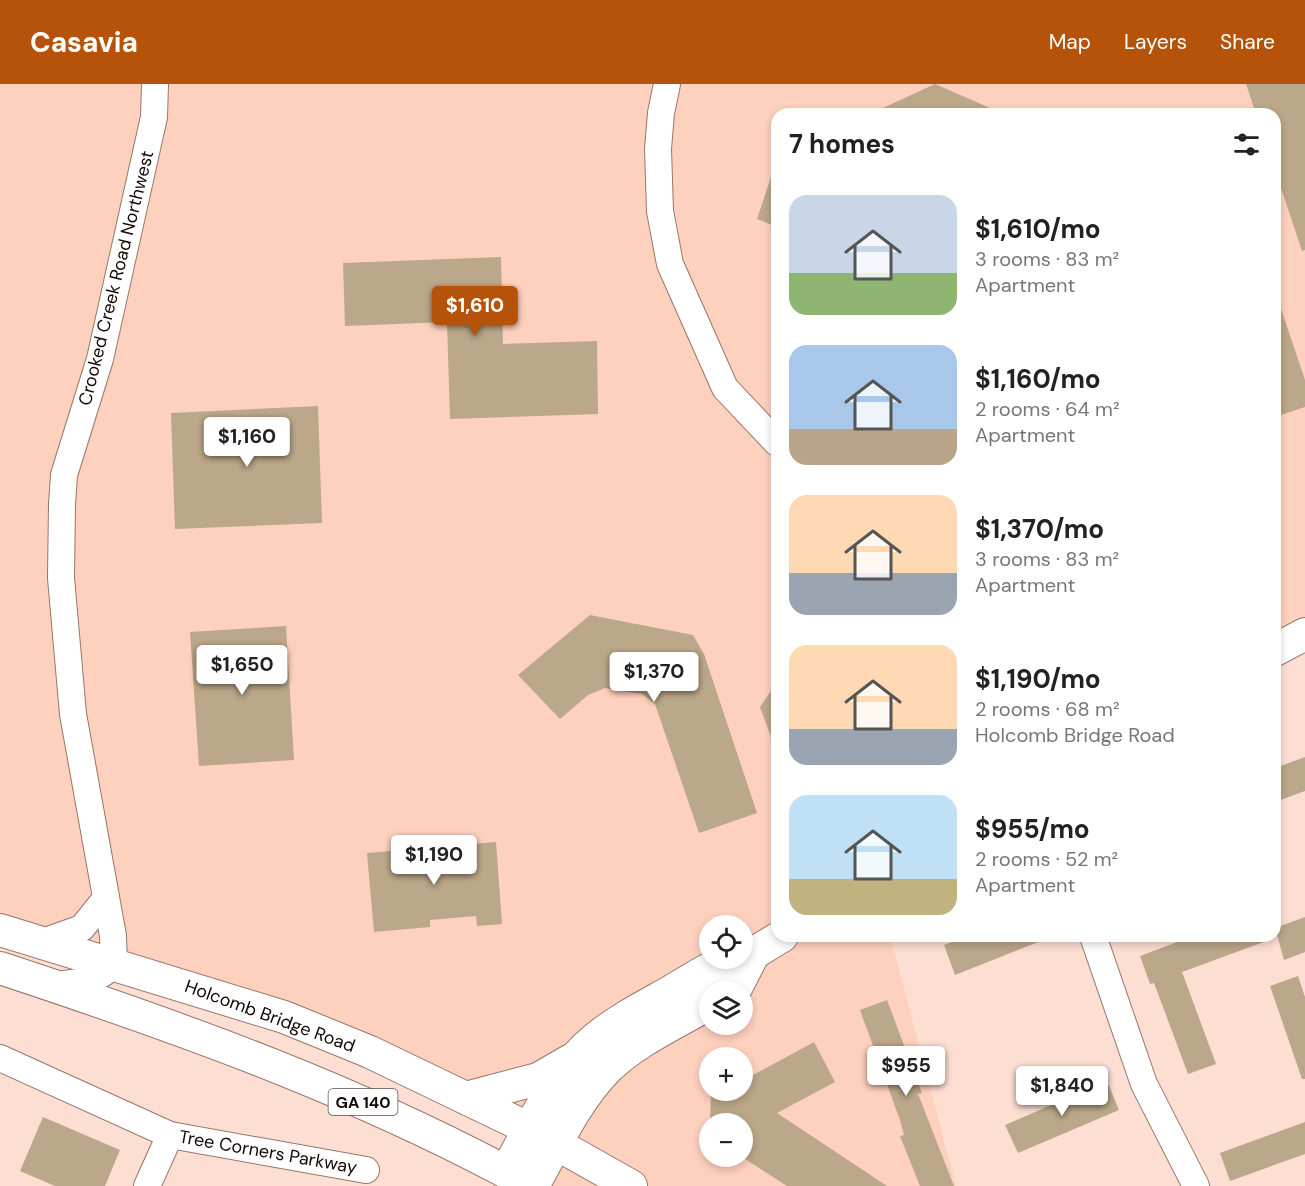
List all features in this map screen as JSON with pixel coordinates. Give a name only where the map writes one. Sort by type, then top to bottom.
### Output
[{"type":"main road","points":[[1281,648],[1305,634]]},
{"type":"main road","name":"Holcomb Bridge Road","points":[[0,930],[114,963],[284,1017],[370,1052],[544,1136]]},
{"type":"main road","points":[[753,951],[771,942]]},
{"type":"main road","name":"GA 140","points":[[0,968],[275,1064],[411,1123],[517,1182]]},
{"type":"main road","points":[[466,1098],[510,1089],[538,1079],[578,1056],[615,1024],[711,969]]},
{"type":"main road","points":[[517,1182],[544,1136],[610,1067],[644,1042],[699,1010]]},
{"type":"main road","points":[[544,1136],[548,1097],[578,1056]]},
{"type":"main road","name":"GA 140","points":[[544,1136],[631,1186]]},
{"type":"street","name":"Crooked Creek Road Northwest","points":[[114,963],[106,898],[75,724],[68,664],[62,578],[63,485],[64,475],[100,359],[154,117],[155,84]]},
{"type":"street","points":[[667,84],[661,113],[658,149],[660,211],[670,264],[725,388],[771,437]]},
{"type":"street","points":[[43,942],[82,928],[106,898]]},
{"type":"street","points":[[1095,942],[1144,1084],[1196,1186]]},
{"type":"street","points":[[52,985],[93,980],[107,973],[114,963]]},
{"type":"street","name":"Tree Corners Parkway","points":[[0,1059],[170,1135],[366,1170]]},
{"type":"street","name":"Tree Corners Parkway","points":[[147,1186],[170,1135]]},
{"type":"shaded area","points":[[0,84],[1305,84],[1305,621],[1281,634],[1281,108],[771,108],[771,942],[892,942],[956,1186],[535,1186],[534,1126],[353,1051],[0,929]]},
{"type":"building","points":[[935,84],[990,108],[883,108]]},
{"type":"building","points":[[1246,84],[1305,84],[1305,250],[1302,251],[1281,188],[1281,108],[1254,108]]},
{"type":"building","points":[[771,177],[771,225],[757,219]]},
{"type":"building","points":[[501,257],[503,344],[597,341],[598,414],[450,419],[447,322],[345,326],[343,263]]},
{"type":"building","points":[[1281,309],[1305,380],[1305,407],[1281,415]]},
{"type":"building","points":[[318,406],[322,523],[175,529],[171,413]]},
{"type":"building","points":[[590,615],[693,635],[704,654],[757,813],[699,833],[655,704],[642,694],[605,688],[588,695],[560,719],[518,675]]},
{"type":"building","points":[[286,626],[294,760],[199,766],[190,632]]},
{"type":"building","points":[[771,691],[771,737],[760,707]]},
{"type":"building","points":[[1305,757],[1305,791],[1281,800],[1281,766]]},
{"type":"building","points":[[496,842],[502,924],[477,926],[476,916],[430,920],[430,927],[374,932],[367,853]]},
{"type":"building","points":[[1305,917],[1305,952],[1284,960],[1279,942],[1281,942],[1281,926]]},
{"type":"building","points":[[952,942],[1038,942],[955,975],[944,945]]},
{"type":"building","points":[[1177,942],[1264,942],[1182,972],[1216,1064],[1188,1074],[1154,983],[1150,984],[1140,956]]},
{"type":"building","points":[[1298,976],[1305,997],[1305,1079],[1302,1079],[1270,986]]},
{"type":"building","points":[[887,1000],[922,1093],[918,1094],[954,1186],[920,1186],[900,1136],[904,1135],[900,1120],[860,1010]]},
{"type":"building","points":[[814,1042],[835,1082],[777,1113],[887,1186],[787,1186],[753,1164],[753,1113],[710,1113],[711,1101],[753,1101],[753,1075]]},
{"type":"building","points":[[1107,1081],[1119,1110],[1018,1153],[1005,1125]]},
{"type":"building","points":[[43,1117],[120,1150],[105,1186],[55,1186],[20,1171]]},
{"type":"building","points":[[1305,1122],[1305,1154],[1230,1181],[1220,1153]]}]
